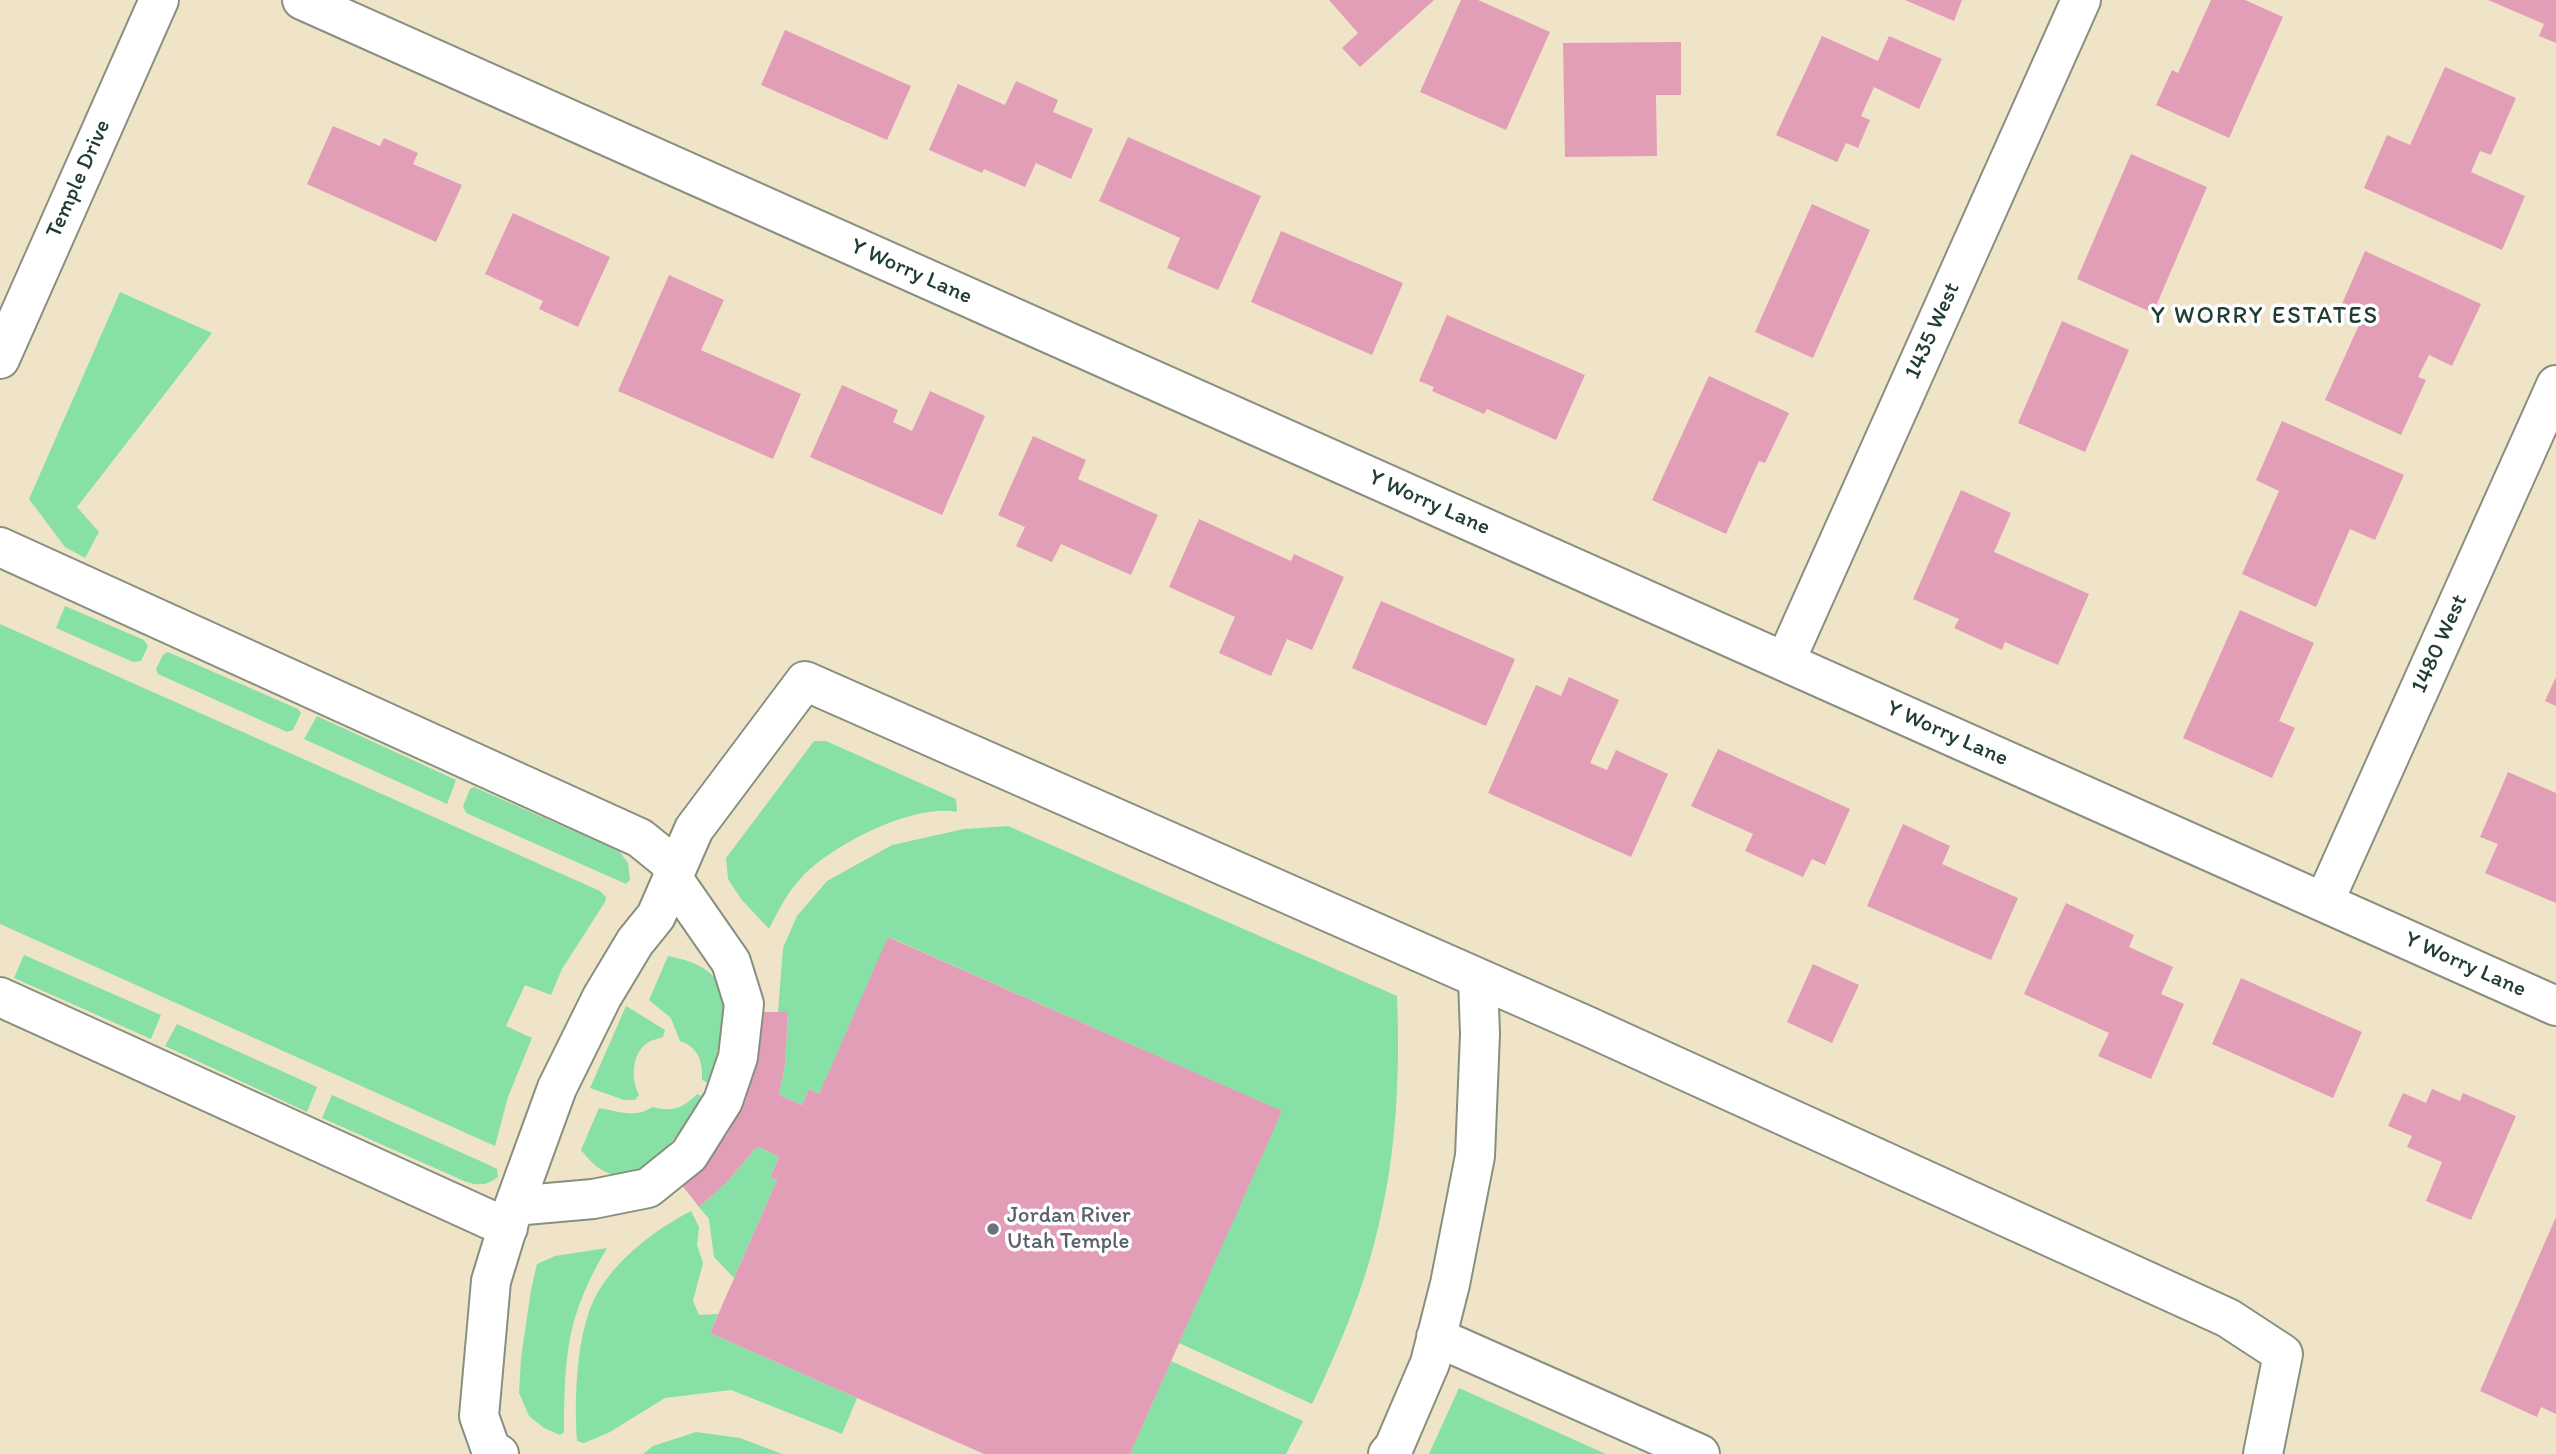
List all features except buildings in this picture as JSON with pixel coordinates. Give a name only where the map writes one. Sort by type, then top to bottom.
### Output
[{"type":"street","name":"Temple Drive","points":[[0,359],[159,0]]},
{"type":"street","name":"Y Worry Lane","points":[[302,0],[2556,1006]]},
{"type":"street","name":"1435 West","points":[[1785,662],[2081,0]]},
{"type":"street","name":"1480 West","points":[[2324,902],[2556,385]]},
{"type":"street","points":[[0,547],[640,838],[675,872],[732,962],[744,1004],[738,1057],[723,1101],[689,1155],[648,1188],[511,1217],[0,997]]},
{"type":"street","points":[[499,1454],[492,1450],[479,1416],[491,1281],[557,1088],[602,997],[635,942],[656,916],[694,829],[805,681],[1478,979],[2228,1318],[2283,1354],[2263,1454]]},
{"type":"street","points":[[1388,1454],[1394,1447],[1430,1363],[1450,1284],[1475,1156],[1480,1034],[1478,979]]},
{"type":"street","points":[[1437,1337],[1700,1454]]},
{"type":"green space","points":[[120,292],[212,333],[77,507],[99,532],[85,558],[65,547],[29,499]]},
{"type":"green space","points":[[65,606],[144,640],[148,646],[141,661],[133,662],[56,628]]},
{"type":"green space","points":[[0,624],[600,891],[606,897],[562,969],[551,995],[525,985],[506,1026],[532,1038],[508,1097],[495,1146],[0,924]]},
{"type":"green space","points":[[168,652],[298,709],[301,713],[293,730],[287,732],[158,674],[156,669],[163,655]]},
{"type":"green space","points":[[317,716],[456,780],[447,804],[304,739]]},
{"type":"green space","points":[[814,741],[826,741],[956,799],[957,812],[939,811],[896,820],[831,853],[796,884],[769,929],[741,899],[728,879],[726,858]]},
{"type":"green space","points":[[474,787],[619,851],[628,863],[630,880],[626,884],[466,813],[463,806],[470,789]]},
{"type":"green space","points":[[1008,826],[1397,996],[1396,1110],[1385,1196],[1359,1293],[1312,1404],[1179,1343],[1281,1111],[889,937],[819,1094],[809,1089],[802,1105],[779,1095],[785,1064],[788,1012],[778,1012],[783,948],[797,916],[827,881],[892,845],[964,829]]},
{"type":"green space","points":[[24,955],[161,1015],[151,1039],[14,978]]},
{"type":"green space","points":[[668,956],[692,962],[706,970],[718,982],[721,990],[722,1023],[709,1083],[702,1080],[702,1067],[695,1051],[680,1041],[671,1018],[649,1000]]},
{"type":"green space","points":[[626,1006],[665,1030],[663,1037],[647,1043],[642,1048],[635,1061],[634,1075],[639,1095],[635,1100],[624,1100],[590,1088]]},
{"type":"green space","points":[[177,1024],[317,1087],[307,1112],[165,1046]]},
{"type":"green space","points":[[697,1094],[701,1096],[696,1107],[678,1134],[654,1159],[641,1168],[628,1174],[610,1174],[596,1166],[581,1150],[599,1108],[633,1113],[652,1107],[672,1109],[687,1103]]},
{"type":"green space","points":[[332,1095],[487,1164],[497,1169],[498,1177],[482,1184],[464,1181],[322,1118]]},
{"type":"green space","points":[[759,1147],[779,1157],[770,1177],[777,1180],[734,1278],[714,1257],[709,1219],[699,1207],[726,1183]]},
{"type":"green space","points":[[691,1211],[699,1227],[697,1245],[703,1263],[693,1301],[699,1315],[718,1314],[710,1333],[857,1398],[842,1434],[731,1390],[665,1398],[610,1432],[584,1443],[577,1441],[578,1365],[585,1325],[598,1292],[616,1267],[639,1245]]},
{"type":"green space","points":[[607,1248],[583,1295],[570,1337],[565,1380],[564,1432],[560,1435],[544,1428],[529,1416],[519,1393],[521,1358],[537,1264],[555,1256]]},
{"type":"green space","points":[[1171,1361],[1303,1421],[1286,1454],[1130,1454]]},
{"type":"green space","points":[[1459,1388],[1606,1454],[1429,1454]]},
{"type":"green space","points":[[696,1432],[740,1438],[782,1454],[643,1454],[653,1446]]},
{"type":"place","name":"Jordan River Utah Temple","points":[[993,1229]]},
{"type":"district","name":"Y WORRY ESTATES","points":[[2265,317]]}]
